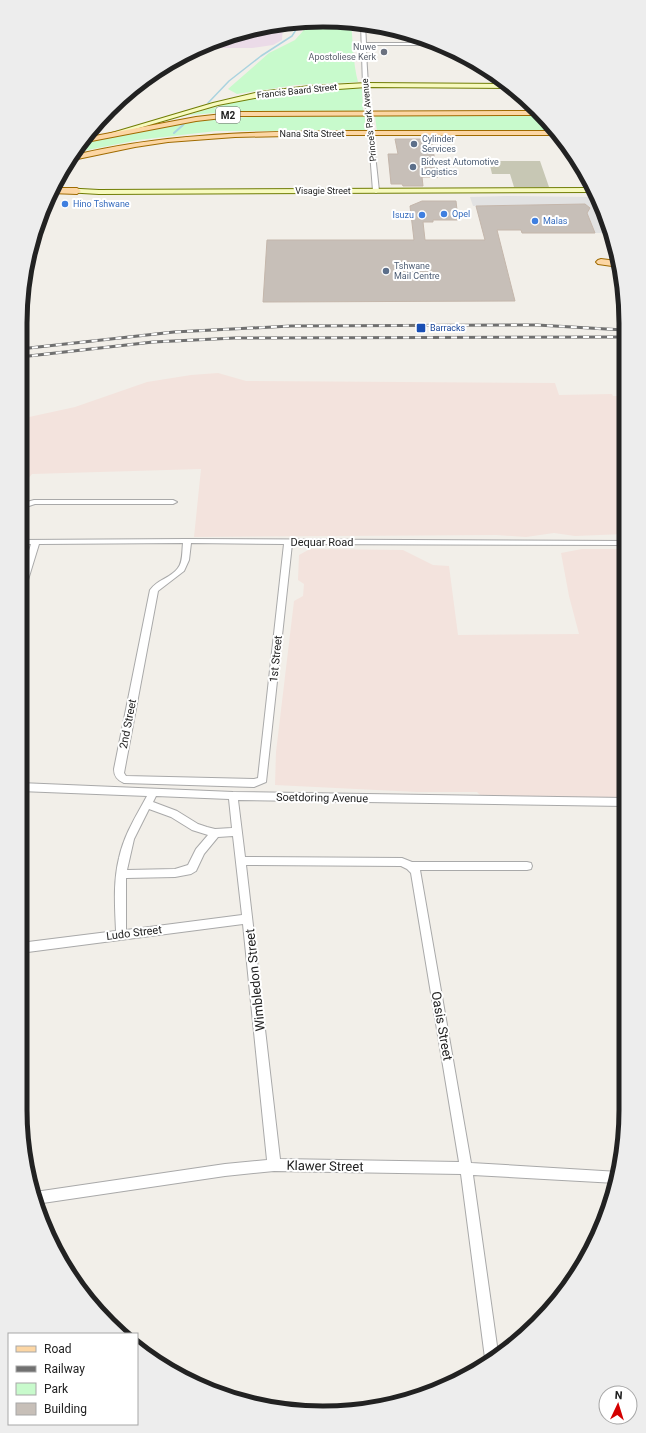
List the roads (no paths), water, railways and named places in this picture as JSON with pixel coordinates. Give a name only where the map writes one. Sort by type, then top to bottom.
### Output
[{"type":"main road","name":"Nana Sita Street","points":[[91,139],[168,124],[256,113],[531,113]]},
{"type":"main road","name":"Nana Sita Street","points":[[79,157],[132,144],[176,138],[241,134],[550,133]]},
{"type":"main road","points":[[59,190],[77,191]]},
{"type":"main road","points":[[601,262],[613,263]]},
{"type":"street","name":"Prince's Park Avenue","points":[[363,30],[365,86],[376,191]]},
{"type":"street","points":[[364,44],[421,44]]},
{"type":"street","name":"Francis Baard Street","points":[[92,138],[250,96],[310,88],[365,86],[500,86]]},
{"type":"street","name":"Visagie Street","points":[[77,191],[587,190]]},
{"type":"street","points":[[27,505],[34,502],[173,502]]},
{"type":"street","name":"Dequar Road","points":[[27,542],[187,541],[619,543]]},
{"type":"street","name":"2nd Street","points":[[187,541],[183,566],[180,571],[164,580],[154,590],[119,774],[124,779],[254,783],[262,781],[264,776]]},
{"type":"street","points":[[27,571],[36,542]]},
{"type":"street","name":"1st Street","points":[[264,776],[288,542]]},
{"type":"street","name":"Soetdoring Avenue","points":[[27,787],[232,796],[619,802]]},
{"type":"street","points":[[121,935],[121,874],[127,846],[153,793]]},
{"type":"street","name":"Wimbledon Street","points":[[232,796],[248,919],[274,1165]]},
{"type":"street","points":[[147,804],[174,814],[195,827],[215,833],[237,832]]},
{"type":"street","points":[[121,874],[175,873],[187,871],[192,868],[200,852],[215,833]]},
{"type":"street","points":[[241,860],[402,862],[411,866],[527,866]]},
{"type":"street","name":"Oasis Street","points":[[411,866],[417,876],[466,1169],[491,1353]]},
{"type":"street","name":"Ludo Street","points":[[27,947],[248,919]]},
{"type":"street","name":"Klawer Street","points":[[40,1197],[225,1170],[274,1165],[466,1169],[611,1177]]},
{"type":"waterway","points":[[208,103],[229,81],[261,56],[292,36],[297,29]]},
{"type":"waterway","points":[[174,133],[183,125]]},
{"type":"railway","points":[[27,348],[174,332],[291,326],[537,325],[619,330]]},
{"type":"railway","points":[[27,356],[153,342],[235,338],[619,337]]},
{"type":"place","name":"Nuwe Apostoliese Kerk","points":[[384,52]]},
{"type":"place","name":"Cylinder Services","points":[[414,144]]},
{"type":"place","name":"Bidvest Automotive Logistics","points":[[413,167]]},
{"type":"place","name":"Hino Tshwane","points":[[65,204]]},
{"type":"place","name":"Opel","points":[[444,214]]},
{"type":"place","name":"Isuzu","points":[[422,215]]},
{"type":"place","name":"Malas","points":[[535,221]]},
{"type":"place","name":"Tshwane Mail Centre","points":[[386,271]]},
{"type":"place","name":"Barracks","points":[[421,328]]}]
